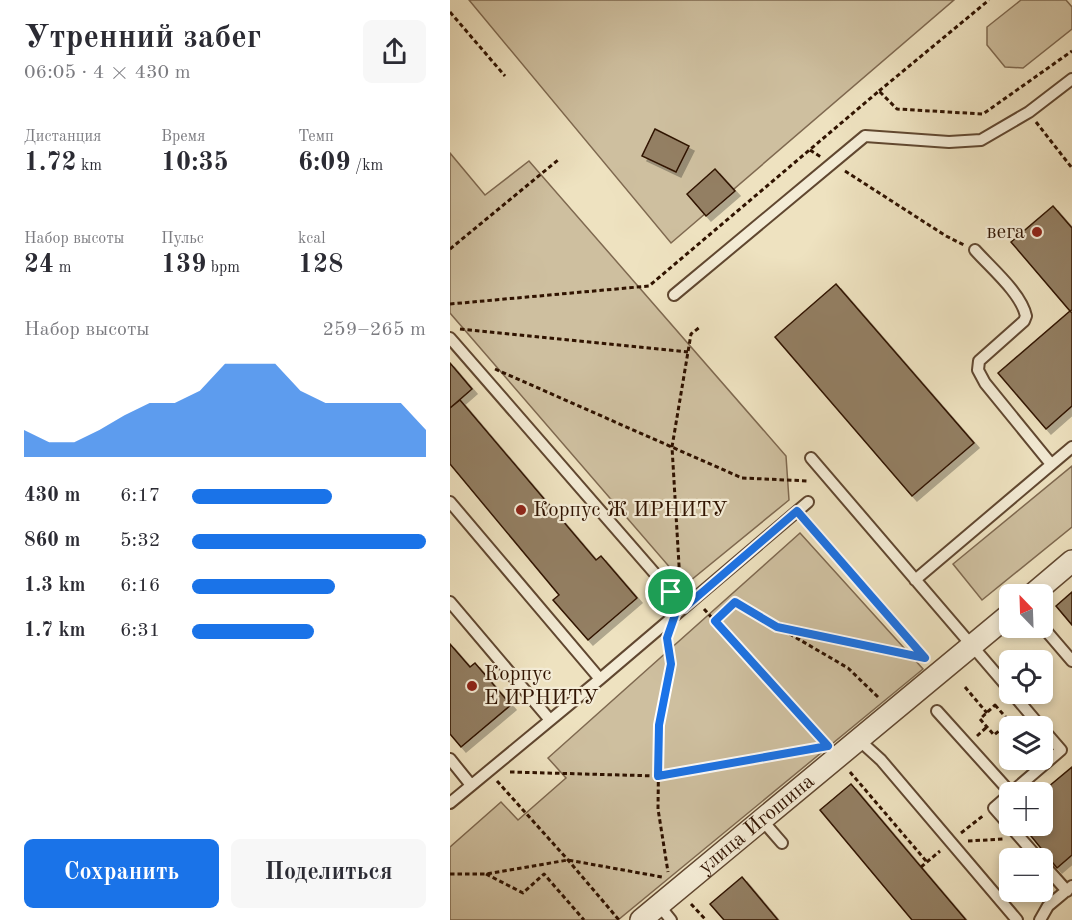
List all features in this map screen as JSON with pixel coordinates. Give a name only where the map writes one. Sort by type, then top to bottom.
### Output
[{"type":"street","points":[[1045,584],[1072,561]]},
{"type":"street","name":"улица Игошина","points":[[641,920],[665,913],[762,820],[999,623]]},
{"type":"lane","points":[[674,295],[866,136],[949,141],[981,140],[1029,112],[1072,79]]},
{"type":"lane","points":[[975,250],[1014,293],[1025,310],[1026,316],[1024,321],[979,361],[978,370],[985,383],[1051,464]]},
{"type":"lane","points":[[450,338],[684,608]]},
{"type":"lane","points":[[915,580],[1072,447]]},
{"type":"lane","points":[[811,458],[999,677]]},
{"type":"lane","points":[[450,502],[600,679]]},
{"type":"lane","points":[[450,803],[808,502]]},
{"type":"lane","points":[[450,602],[550,720]]},
{"type":"lane","points":[[1052,638],[1072,661]]},
{"type":"lane","points":[[1022,704],[1032,716]]},
{"type":"lane","points":[[937,711],[1000,782]]},
{"type":"lane","points":[[859,740],[881,760],[1017,920]]},
{"type":"lane","points":[[1053,741],[1061,750],[1053,757]]},
{"type":"lane","points":[[450,759],[471,785]]},
{"type":"lane","points":[[1023,782],[1037,770]]},
{"type":"lane","points":[[762,820],[782,843]]},
{"type":"lane","points":[[1021,838],[1030,848]]},
{"type":"lane","points":[[1040,920],[1048,906],[1069,889],[1053,874]]},
{"type":"path","points":[[450,304],[649,286],[989,0]]},
{"type":"path","points":[[450,12],[505,76]]},
{"type":"path","points":[[879,91],[897,109],[984,114],[1072,51]]},
{"type":"path","points":[[1029,112],[1072,168]]},
{"type":"path","points":[[810,150],[946,236],[975,250]]},
{"type":"path","points":[[450,249],[558,160]]},
{"type":"path","points":[[671,592],[680,584],[672,447],[691,334],[700,327]]},
{"type":"path","points":[[450,328],[688,352]]},
{"type":"path","points":[[464,355],[742,478],[809,481]]},
{"type":"path","points":[[797,511],[939,674]]},
{"type":"path","points":[[715,621],[735,602],[848,668],[894,712]]},
{"type":"path","points":[[487,771],[658,776],[828,746],[702,607],[684,608]]},
{"type":"path","points":[[450,874],[486,874],[568,860],[669,878],[658,809],[659,725],[671,664],[667,638],[675,615]]},
{"type":"path","points":[[777,627],[925,658]]},
{"type":"path","points":[[965,687],[987,713]]},
{"type":"path","points":[[999,731],[994,735],[980,719],[995,705],[1005,716]]},
{"type":"path","points":[[487,771],[619,920]]},
{"type":"path","points":[[852,773],[927,862]]},
{"type":"path","points":[[951,842],[1021,838]]},
{"type":"path","points":[[486,874],[524,893],[544,874],[584,920]]},
{"type":"path","points":[[694,907],[706,920]]},
{"type":"shaded area","points":[[469,0],[954,0],[671,243]]},
{"type":"shaded area","points":[[1021,0],[1066,0],[1072,7],[1072,29],[1023,68],[1005,67],[987,45],[987,27]]},
{"type":"shaded area","points":[[450,153],[485,195],[529,161],[786,456],[789,500],[685,585],[450,313]]},
{"type":"shaded area","points":[[1072,466],[1072,527],[982,600],[953,564]]},
{"type":"shaded area","points":[[800,533],[923,669],[618,920],[450,920],[450,847],[501,802],[518,820],[566,778],[548,758]]},
{"type":"building","points":[[655,129],[689,146],[676,172],[642,156]]},
{"type":"building","points":[[715,169],[735,191],[706,216],[687,194]]},
{"type":"building","points":[[1053,206],[1072,228],[1072,310],[1070,311],[1011,242]]},
{"type":"building","points":[[836,284],[974,443],[912,496],[775,337]]},
{"type":"building","points":[[1070,311],[1072,313],[1072,406],[1046,429],[998,373]]},
{"type":"building","points":[[450,363],[472,389],[450,408]]},
{"type":"building","name":"Корпус Ж ИРНИТУ","points":[[460,400],[596,560],[601,556],[637,598],[588,640],[553,600],[559,595],[450,464],[450,408]]},
{"type":"building","points":[[1072,592],[1072,625],[1056,606]]},
{"type":"building","name":"Корпус Е ИРНИТУ","points":[[450,644],[470,667],[475,663],[511,705],[461,747],[450,734]]},
{"type":"building","points":[[1072,767],[1072,855],[1057,868],[1053,863],[1053,848],[1041,848],[1031,836],[1053,836],[1053,783]]},
{"type":"building","points":[[851,784],[966,920],[912,920],[820,810]]},
{"type":"building","points":[[742,877],[778,920],[724,920],[710,904]]},
{"type":"place","name":"вега","points":[[1037,232]]},
{"type":"place","name":"Корпус Ж ИРНИТУ","points":[[521,510]]},
{"type":"place","name":"Корпус Е ИРНИТУ","points":[[472,686]]},
{"type":"route","points":[[797,511],[925,658],[777,627],[735,602],[715,621],[828,746],[658,776],[659,725],[671,664],[667,638],[675,615],[662,600],[671,592],[684,608],[797,511]]}]
